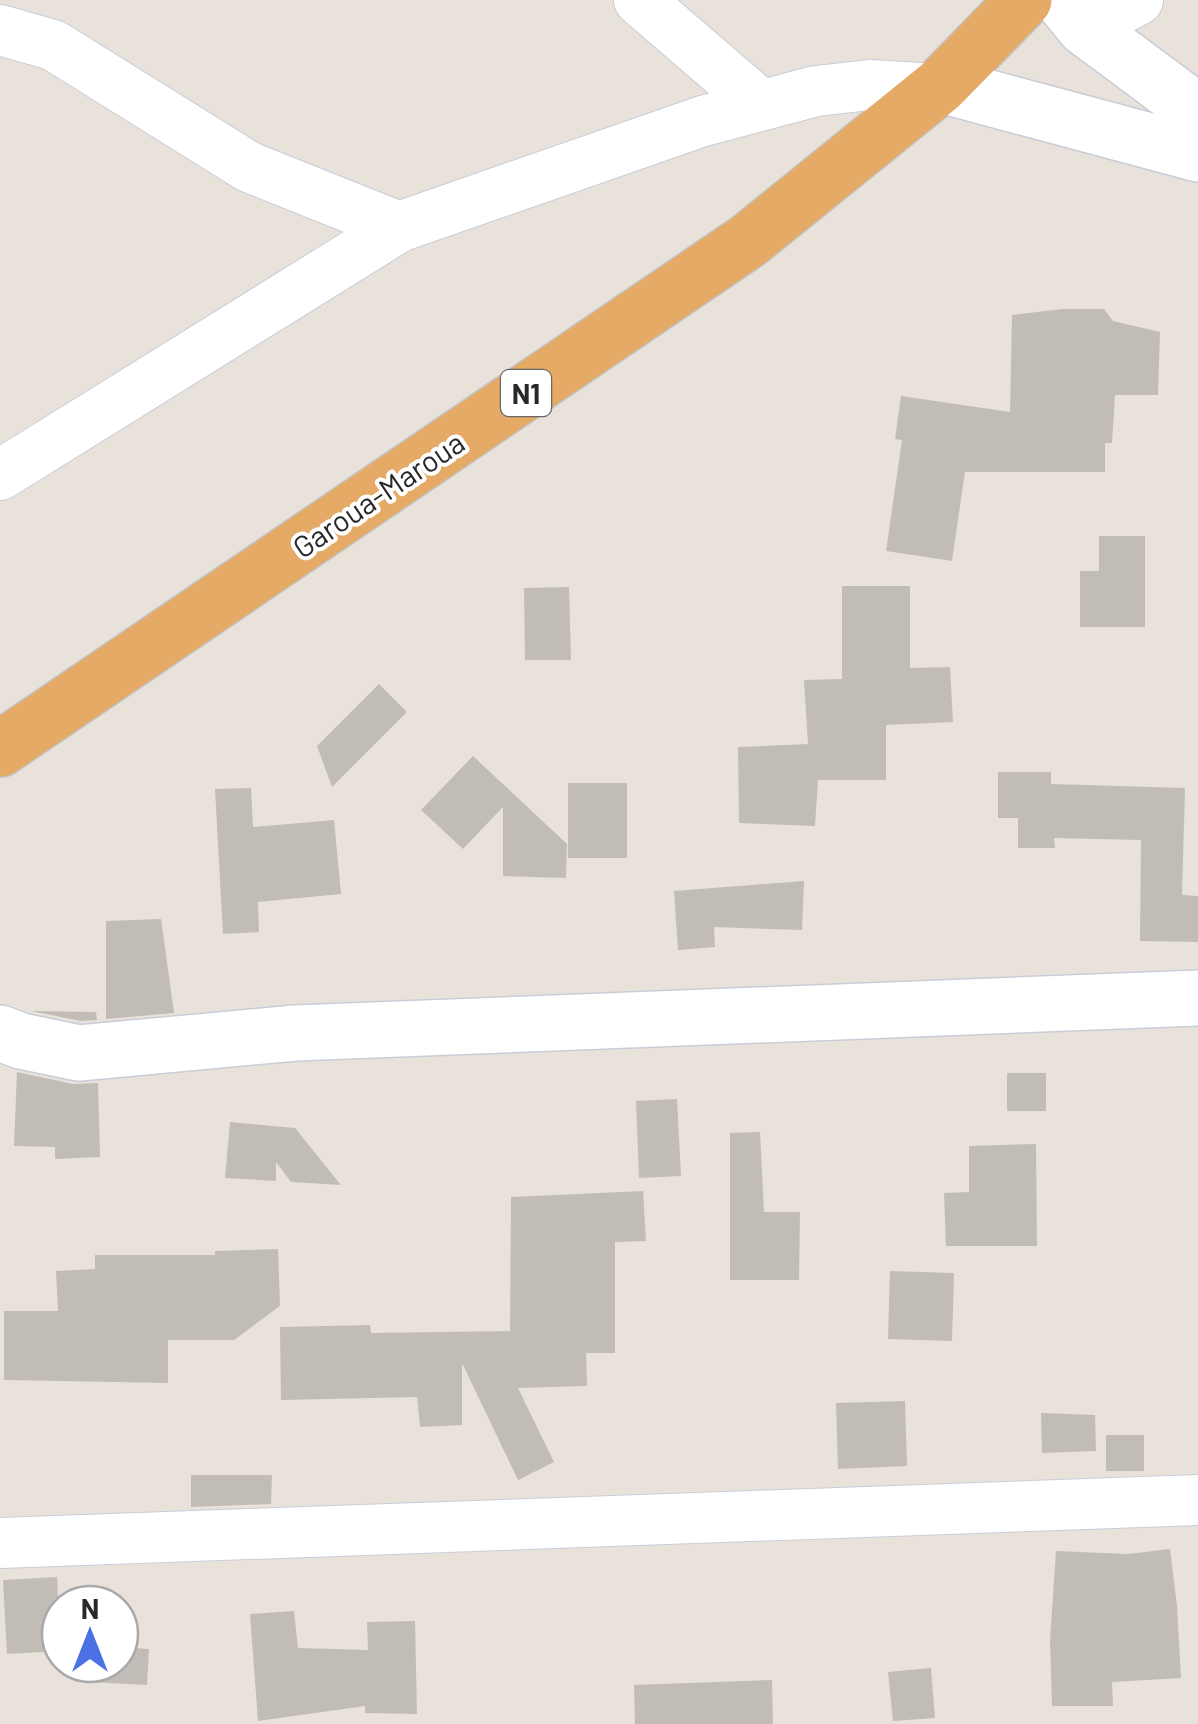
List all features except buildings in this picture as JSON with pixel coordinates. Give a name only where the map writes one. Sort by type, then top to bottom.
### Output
[{"type":"highway","name":"Garoua-Maroua","points":[[0,750],[748,241],[939,87],[1024,0]]},
{"type":"main road","points":[[1073,14],[1198,112]]},
{"type":"main road","points":[[939,87],[1198,154]]},
{"type":"main road","points":[[0,1033],[79,1053],[295,1033],[1198,998]]},
{"type":"street","points":[[639,0],[761,105]]},
{"type":"street","points":[[1073,14],[1138,0]]},
{"type":"street","points":[[0,30],[53,45],[248,167],[399,227]]},
{"type":"street","points":[[0,475],[399,227],[703,121],[761,105],[816,91],[870,86],[939,87]]},
{"type":"street","points":[[0,1542],[1198,1500]]}]
